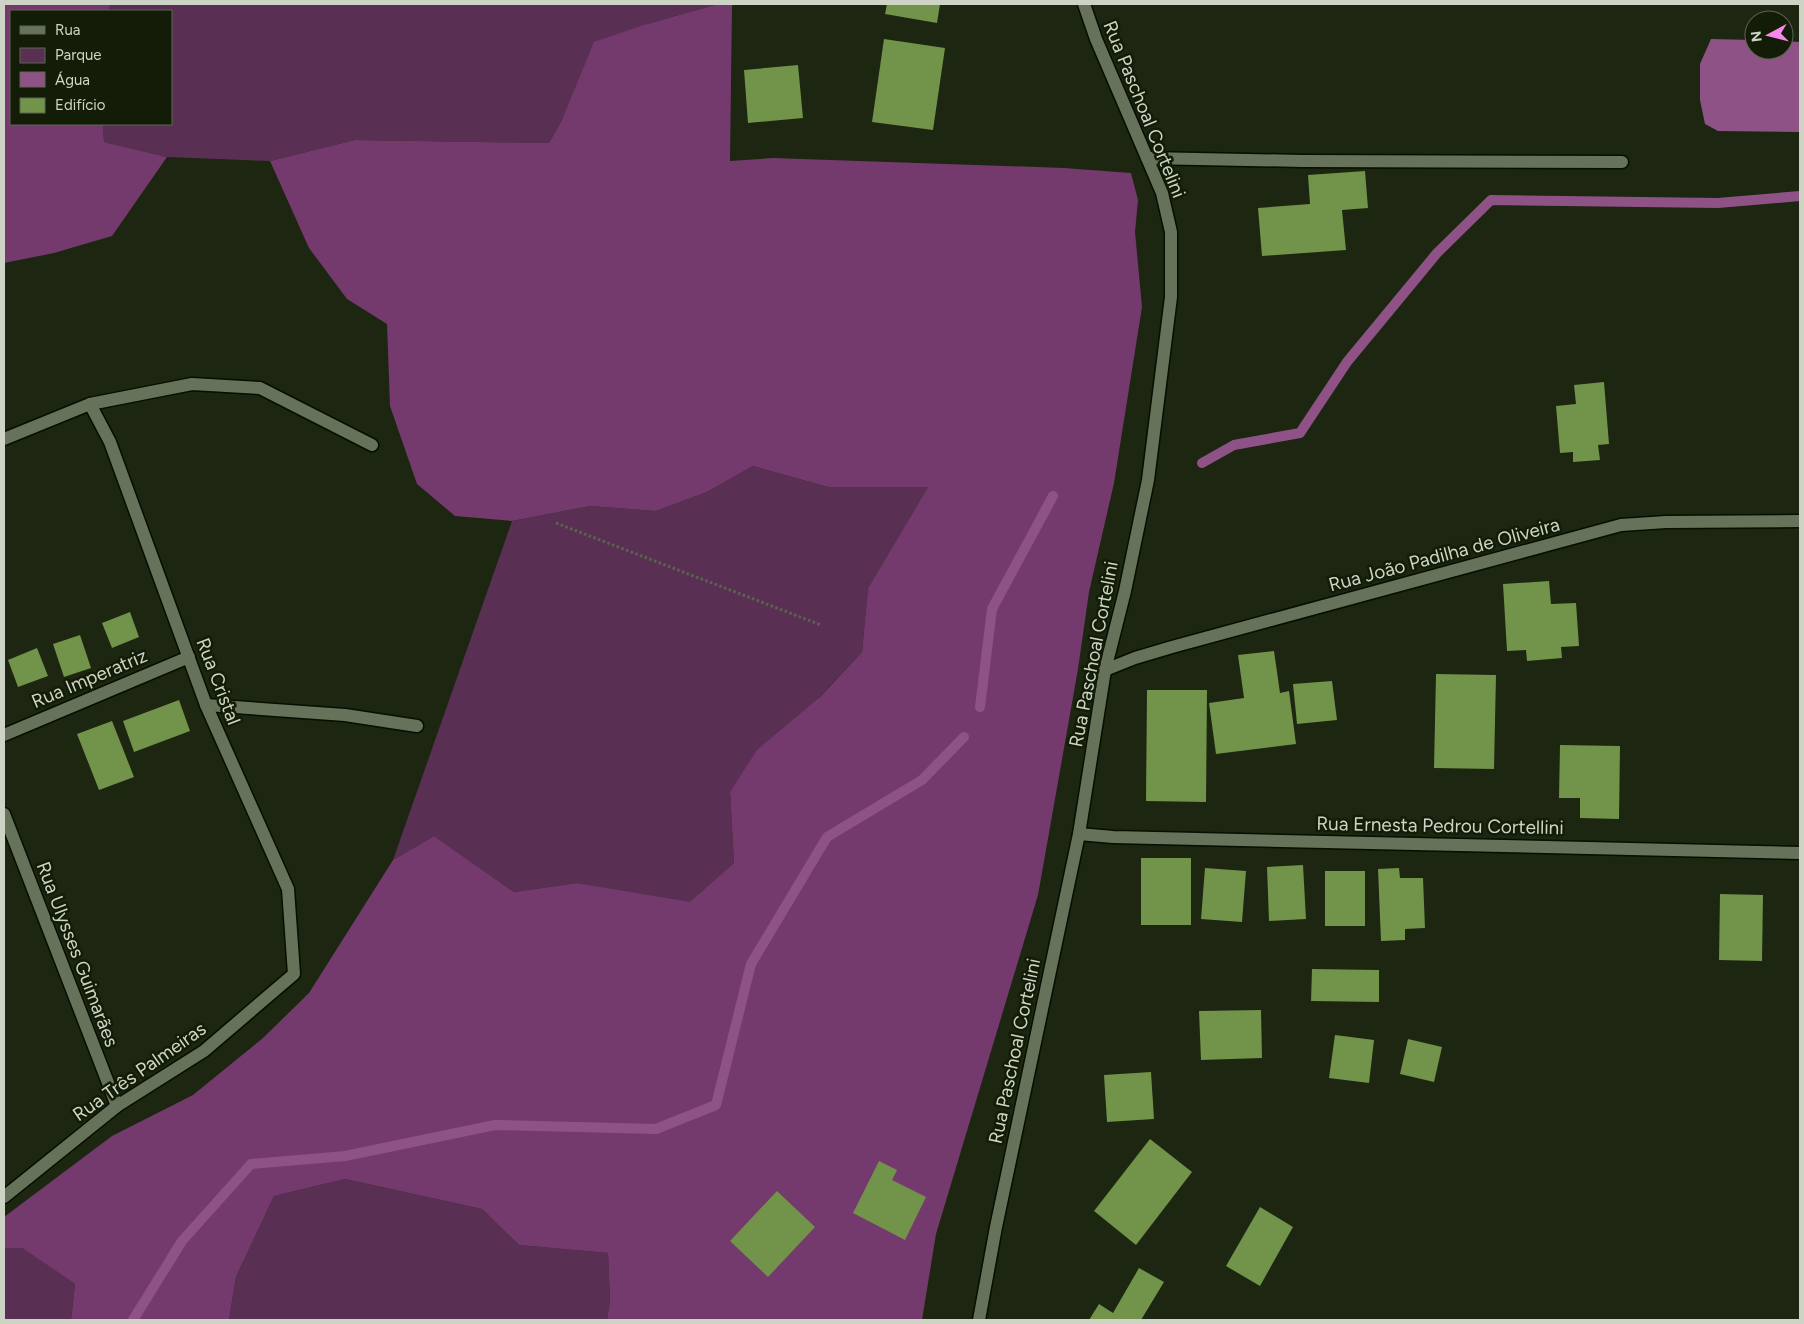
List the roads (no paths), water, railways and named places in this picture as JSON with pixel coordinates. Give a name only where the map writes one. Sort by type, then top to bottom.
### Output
[{"type":"street","name":"Rua Paschoal Cortelini","points":[[979,1320],[996,1228],[1079,834],[1105,670],[1125,592],[1148,480],[1171,297],[1171,232],[1162,193],[1096,39],[1084,4]]},
{"type":"street","points":[[1146,158],[1303,161],[1622,162]]},
{"type":"street","points":[[4,439],[90,404],[192,384],[260,388],[372,445]]},
{"type":"street","name":"Rua Cristal","points":[[90,404],[110,442],[206,705],[288,889],[294,974]]},
{"type":"street","name":"Rua João Padilha de Oliveira","points":[[1105,670],[1135,658],[1172,647],[1621,525],[1666,522],[1800,522]]},
{"type":"street","name":"Rua Imperatriz","points":[[4,735],[189,656]]},
{"type":"street","points":[[206,705],[346,715],[417,726]]},
{"type":"street","name":"Rua Ulysses Guimarães","points":[[4,814],[117,1106]]},
{"type":"street","name":"Rua Ernesta Pedrou Cortellini","points":[[1079,834],[1800,852]]},
{"type":"street","name":"Rua Três Palmeiras","points":[[4,1197],[117,1106],[204,1050],[294,974]]},
{"type":"water","points":[[1711,39],[1744,40],[1744,60],[1794,60],[1794,42],[1800,42],[1800,132],[1718,131],[1705,124],[1700,100],[1700,64]]},
{"type":"waterway","points":[[1202,463],[1234,445],[1300,433],[1347,362],[1437,253],[1491,200],[1718,203],[1800,196]]},
{"type":"waterway","points":[[980,707],[992,609],[1053,496]]},
{"type":"waterway","points":[[133,1320],[182,1241],[251,1164],[345,1156],[495,1125],[656,1129],[716,1105],[751,964],[827,837],[922,780],[964,737]]}]
